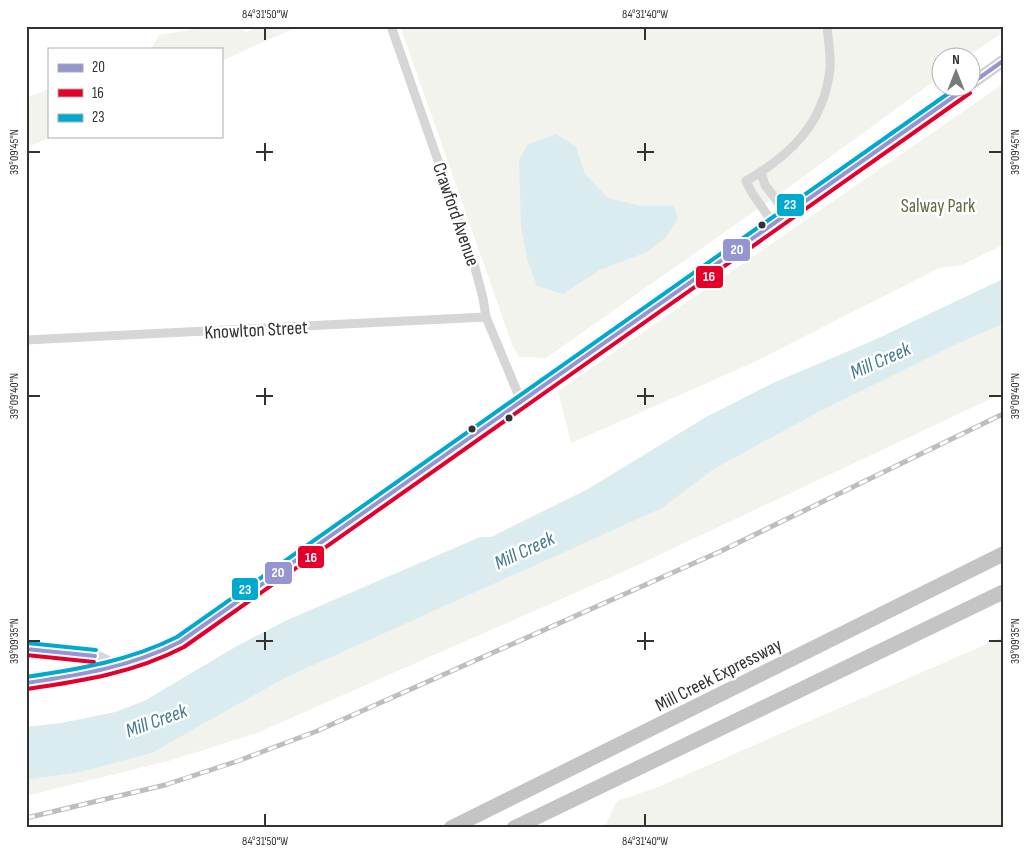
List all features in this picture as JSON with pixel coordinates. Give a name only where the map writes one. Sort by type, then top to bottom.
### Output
[{"type":"highway","name":"Mill Creek Expressway","points":[[451,828],[1003,554]]},
{"type":"highway","points":[[514,828],[1003,592]]},
{"type":"main road","points":[[982,76],[1003,61]]},
{"type":"main road","points":[[26,683],[119,667],[155,655],[180,642],[952,98]]},
{"type":"street","name":"Crawford Avenue","points":[[391,26],[474,264],[484,298],[486,317],[521,401]]},
{"type":"street","points":[[773,223],[746,181],[762,172],[795,146],[808,129],[818,111],[826,88],[830,68],[830,46],[827,26]]},
{"type":"street","points":[[762,172],[765,185],[786,214]]},
{"type":"street","name":"Knowlton Street","points":[[26,340],[486,317]]},
{"type":"street","points":[[26,649],[97,656],[119,667]]},
{"type":"green space","points":[[214,26],[236,26],[247,32],[258,26],[299,26],[222,61],[222,48],[152,48],[159,35]]},
{"type":"green space","points":[[400,26],[1003,26],[1003,32],[980,48],[932,48],[932,83],[803,177],[546,358],[519,357],[513,347]]},
{"type":"green space","name":"Salway Park","points":[[1003,84],[1003,245],[962,265],[939,268],[752,363],[571,443],[558,391]]},
{"type":"green space","points":[[48,89],[48,138],[26,148],[26,98]]},
{"type":"green space","points":[[1003,324],[1003,393],[627,570],[257,733],[172,760],[26,796],[26,780],[81,772],[152,753],[285,678],[661,508],[714,469],[815,414],[952,346]]},
{"type":"green space","points":[[1003,637],[1003,828],[604,828],[617,801],[658,787]]},
{"type":"water","points":[[556,134],[576,147],[585,174],[608,198],[641,206],[673,206],[678,218],[666,237],[647,252],[600,270],[563,294],[537,286],[528,262],[521,227],[519,160],[528,144]]},
{"type":"water","name":"Mill Creek","points":[[1003,279],[1003,324],[952,346],[815,414],[714,469],[662,508],[285,678],[152,753],[81,772],[26,780],[26,727],[61,723],[115,712],[144,701],[237,646],[285,621],[480,537],[491,537],[588,489],[706,417],[773,383],[872,341]]},
{"type":"railway","points":[[26,818],[165,785],[238,761],[317,731],[719,552],[1003,414]]},
{"type":"transit line","name":"20","points":[[982,76],[1003,61]]},
{"type":"transit line","name":"23","points":[[26,677],[122,658],[177,637],[942,98]]},
{"type":"transit line","name":"20","points":[[26,683],[86,673],[124,664],[162,651],[180,642],[952,98]]},
{"type":"transit line","name":"16","points":[[27,689],[68,683],[127,670],[184,647],[963,98]]},
{"type":"transit line","name":"23","points":[[27,643],[96,650]]},
{"type":"transit line","name":"20","points":[[26,649],[95,656]]},
{"type":"transit line","name":"16","points":[[26,655],[94,662]]}]
